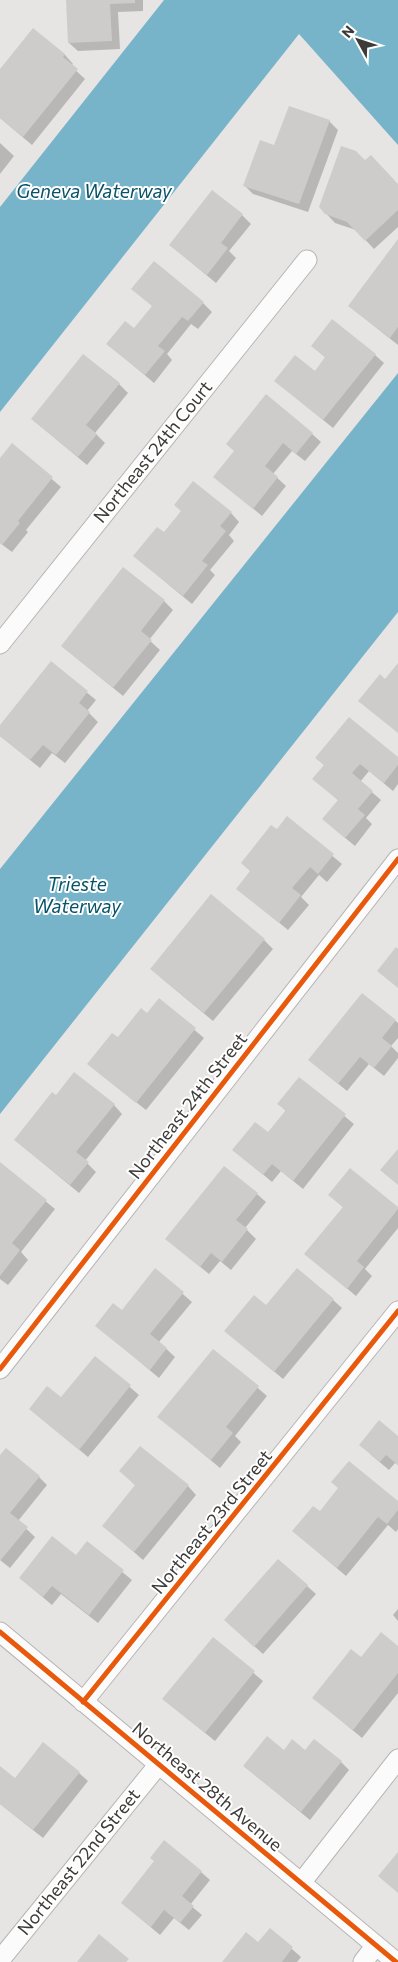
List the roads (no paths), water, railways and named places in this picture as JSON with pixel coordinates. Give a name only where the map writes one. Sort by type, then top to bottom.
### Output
[{"type":"street","name":"Northeast 24th Court","points":[[0,644],[307,260]]},
{"type":"street","name":"Northeast 24th Street","points":[[0,1369],[398,859]]},
{"type":"street","name":"Northeast 23rd Street","points":[[83,1702],[398,1311]]},
{"type":"street","name":"Northeast 28th Avenue","points":[[0,1632],[396,1962]]},
{"type":"street","points":[[301,1883],[398,1759]]},
{"type":"street","name":"Northeast 22nd Street","points":[[0,1960],[159,1764]]},
{"type":"street","points":[[363,1962],[376,1945]]},
{"type":"water","name":"Geneva Waterway","points":[[164,0],[398,0],[398,145],[299,34],[0,412],[0,207]]},
{"type":"water","name":"Trieste Waterway","points":[[398,373],[398,612],[0,1114],[0,869]]}]
